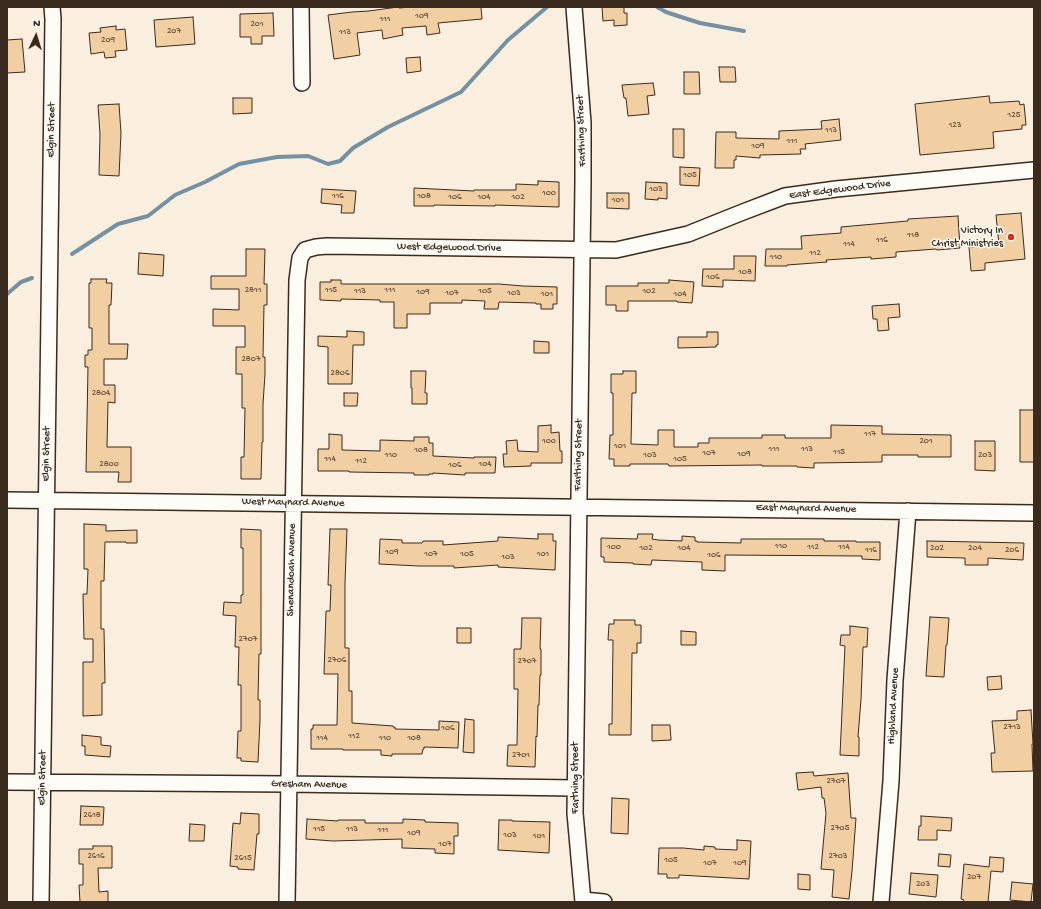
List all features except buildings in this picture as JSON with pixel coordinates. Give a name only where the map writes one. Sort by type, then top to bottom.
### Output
[{"type":"street","name":"Elgin Street","points":[[40,902],[43,782],[52,7]]},
{"type":"street","points":[[301,7],[302,83]]},
{"type":"street","name":"Farthing Street","points":[[574,7],[583,123],[575,788],[575,813],[583,901]]},
{"type":"street","name":"East Edgewood Drive","points":[[582,249],[616,250],[688,234],[785,196],[836,189],[1034,170]]},
{"type":"street","name":"West Edgewood Drive","points":[[316,247],[582,249]]},
{"type":"street","name":"Shenandoah Avenue","points":[[287,902],[297,280],[300,258],[305,250],[316,247]]},
{"type":"street","name":"West Maynard Avenue","points":[[7,500],[579,506]]},
{"type":"street","name":"East Maynard Avenue","points":[[579,506],[1034,513]]},
{"type":"street","name":"Highland Avenue","points":[[881,902],[891,781],[895,680],[908,511]]},
{"type":"street","name":"Gresham Avenue","points":[[7,782],[575,788]]},
{"type":"street","points":[[583,901],[604,902]]},
{"type":"waterway","points":[[72,254],[118,224],[148,216],[175,195],[205,182],[239,164],[277,157],[308,156],[328,164],[340,161],[353,148],[388,127],[461,92],[508,40],[547,7]]},
{"type":"waterway","points":[[657,7],[666,12],[700,23],[744,31]]},
{"type":"waterway","points":[[7,294],[21,282],[32,278]]},
{"type":"place","name":"Victory In Christ Ministries","points":[[1011,237]]}]
